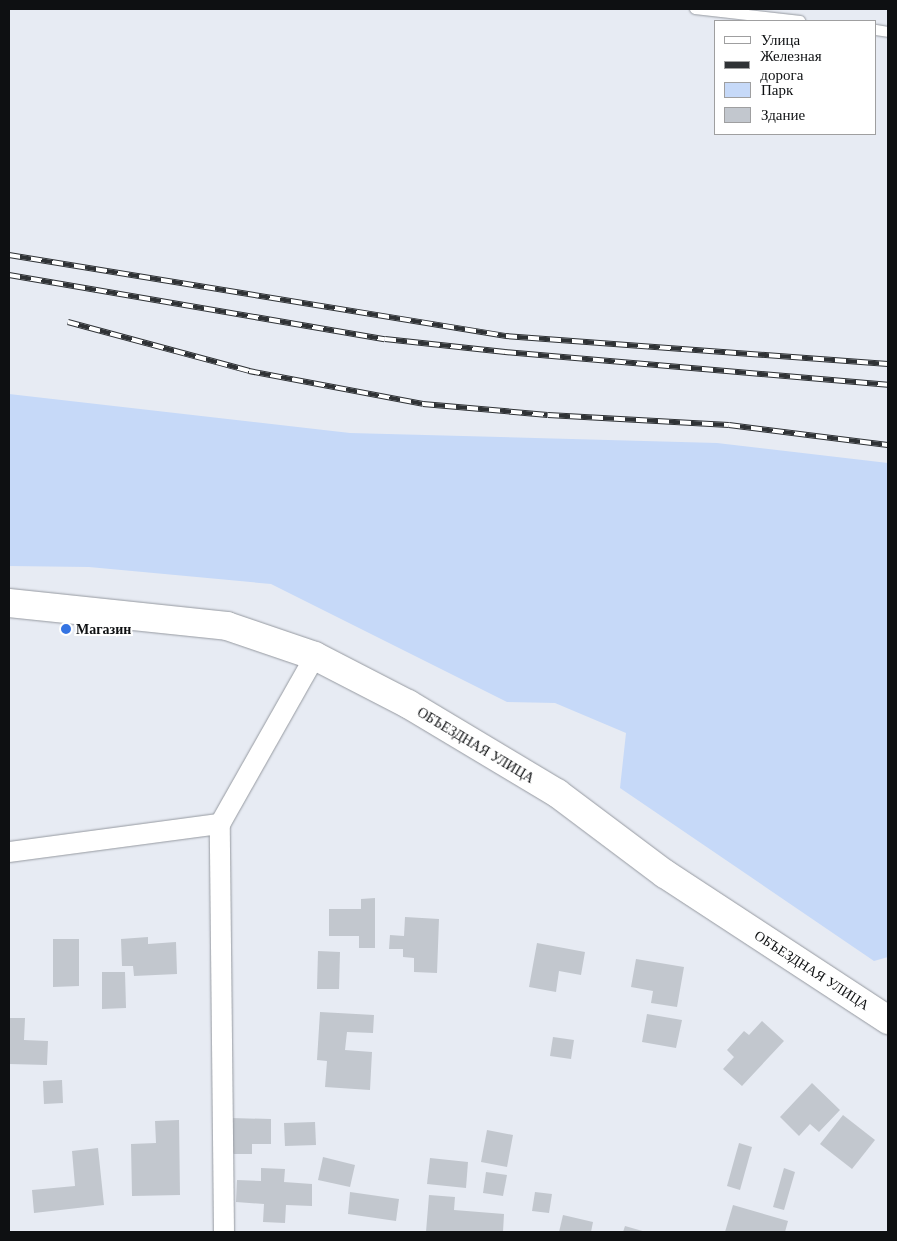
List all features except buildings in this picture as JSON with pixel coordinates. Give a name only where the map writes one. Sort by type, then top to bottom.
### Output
[{"type":"street","name":"ОБЪЕЗДНАЯ УЛИЦА","points":[[9,603],[227,626],[315,656],[408,704],[557,793],[665,874],[888,1020]]},
{"type":"street","points":[[224,1232],[220,824],[315,656]]},
{"type":"street","points":[[9,852],[220,824]]},
{"type":"lane","points":[[695,9],[791,20]]},
{"type":"green space","points":[[9,394],[350,433],[717,443],[888,463],[888,957],[874,961],[620,788],[626,733],[555,703],[507,702],[271,584],[89,567],[9,566]]},
{"type":"railway","points":[[9,255],[506,336],[888,364]]},
{"type":"railway","points":[[9,275],[385,339],[505,352],[888,385]]},
{"type":"railway","points":[[68,322],[249,371],[423,404],[548,415],[729,425],[888,445]]},
{"type":"place","name":"Магазин","points":[[66,629]]}]
